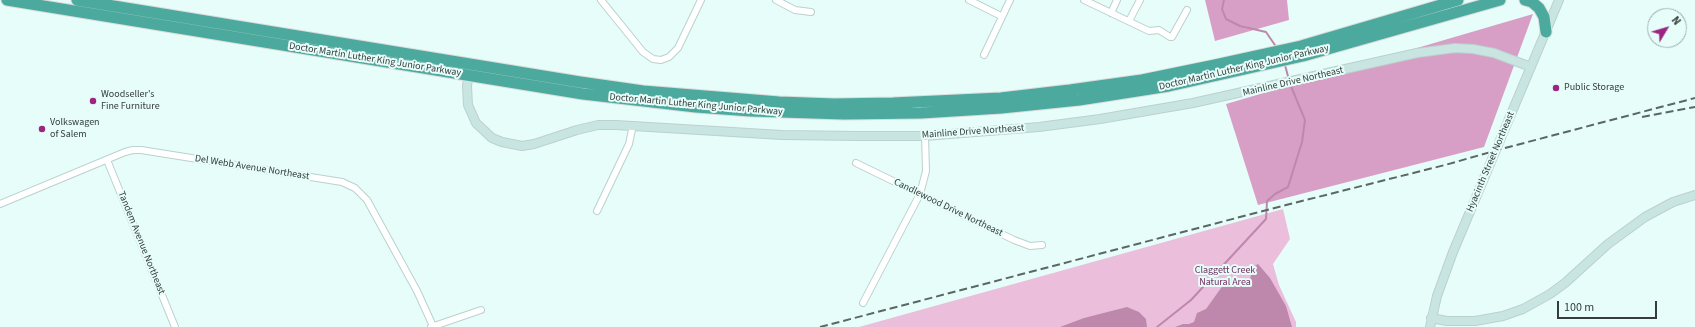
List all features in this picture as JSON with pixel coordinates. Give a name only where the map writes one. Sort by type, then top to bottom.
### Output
[{"type":"highway","name":"Doctor Martin Luther King Junior Parkway","points":[[7,0],[583,94],[696,107],[790,113],[882,114],[970,111],[1079,100],[1169,86],[1259,61],[1500,0]]},
{"type":"highway","name":"Doctor Martin Luther King Junior Parkway","points":[[77,0],[604,86],[698,96],[780,102],[893,104],[986,99],[1070,90],[1142,80],[1259,61]]},
{"type":"highway","name":"Doctor Martin Luther King Junior Parkway","points":[[1302,51],[1458,0]]},
{"type":"highway","points":[[1525,0],[1532,2],[1539,8],[1544,17],[1546,32]]},
{"type":"street","points":[[601,0],[643,52],[653,59],[662,60],[669,57],[678,48],[701,0]]},
{"type":"street","points":[[776,0],[795,10],[811,12]]},
{"type":"street","points":[[969,0],[1001,16]]},
{"type":"street","points":[[984,55],[1001,16],[1010,0]]},
{"type":"street","points":[[1084,0],[1149,31],[1159,30],[1166,36],[1172,37],[1187,10]]},
{"type":"street","points":[[1111,13],[1117,0]]},
{"type":"street","points":[[1129,21],[1140,0]]},
{"type":"street","name":"Hyacinth Street Northeast","points":[[1430,323],[1437,296],[1452,252],[1559,0]]},
{"type":"street","name":"Mainline Drive Northeast","points":[[470,64],[468,76],[468,105],[476,123],[492,138],[502,142],[522,146],[534,144],[598,125],[633,125],[782,135],[925,136],[1031,127],[1100,119],[1193,103],[1280,85],[1417,53],[1456,48],[1473,49],[1494,53],[1531,67]]},
{"type":"street","points":[[597,211],[629,144],[633,125]]},
{"type":"street","points":[[863,303],[920,194],[926,171],[925,136]]},
{"type":"street","name":"Del Webb Avenue Northeast","points":[[0,204],[126,152],[141,150],[342,182],[349,184],[361,193],[367,200],[418,291],[432,327]]},
{"type":"street","name":"Tandem Avenue Northeast","points":[[107,160],[175,327]]},
{"type":"street","name":"Candlewood Drive Northeast","points":[[856,163],[1022,244],[1030,246],[1042,245]]},
{"type":"street","points":[[1430,323],[1447,321],[1475,321],[1503,316],[1523,309],[1560,286],[1608,244],[1645,217],[1673,202],[1695,195]]},
{"type":"street","points":[[432,327],[481,310]]},
{"type":"green space","name":"Claggett Creek Natural Area","points":[[1283,209],[1290,239],[1273,264],[1279,285],[1296,322],[1296,327],[859,327]]},
{"type":"shaded area","points":[[1205,0],[1287,0],[1289,20],[1215,41]]},
{"type":"shaded area","points":[[1533,14],[1484,147],[1258,205],[1226,104]]},
{"type":"shaded area","points":[[1258,264],[1270,278],[1286,306],[1292,327],[1175,327],[1194,322],[1197,313],[1206,309],[1227,282],[1232,285],[1247,280],[1251,277],[1250,269]]},
{"type":"shaded area","points":[[1127,307],[1139,312],[1146,319],[1147,327],[1060,327],[1084,318]]},
{"type":"waterway","points":[[1224,0],[1222,9],[1226,19],[1240,26],[1266,32],[1277,48]]},
{"type":"waterway","points":[[1285,65],[1289,80]]},
{"type":"waterway","points":[[1157,327],[1191,300],[1266,219],[1267,201],[1275,194],[1288,187],[1302,142],[1305,120],[1290,84]]},
{"type":"railway","points":[[820,327],[1445,165],[1695,98]]},
{"type":"railway","points":[[1642,117],[1695,107]]},
{"type":"place","name":"Public Storage","points":[[1556,88]]},
{"type":"place","name":"Woodseller's Fine Furniture","points":[[93,101]]},
{"type":"place","name":"Volkswagen of Salem","points":[[42,129]]}]
